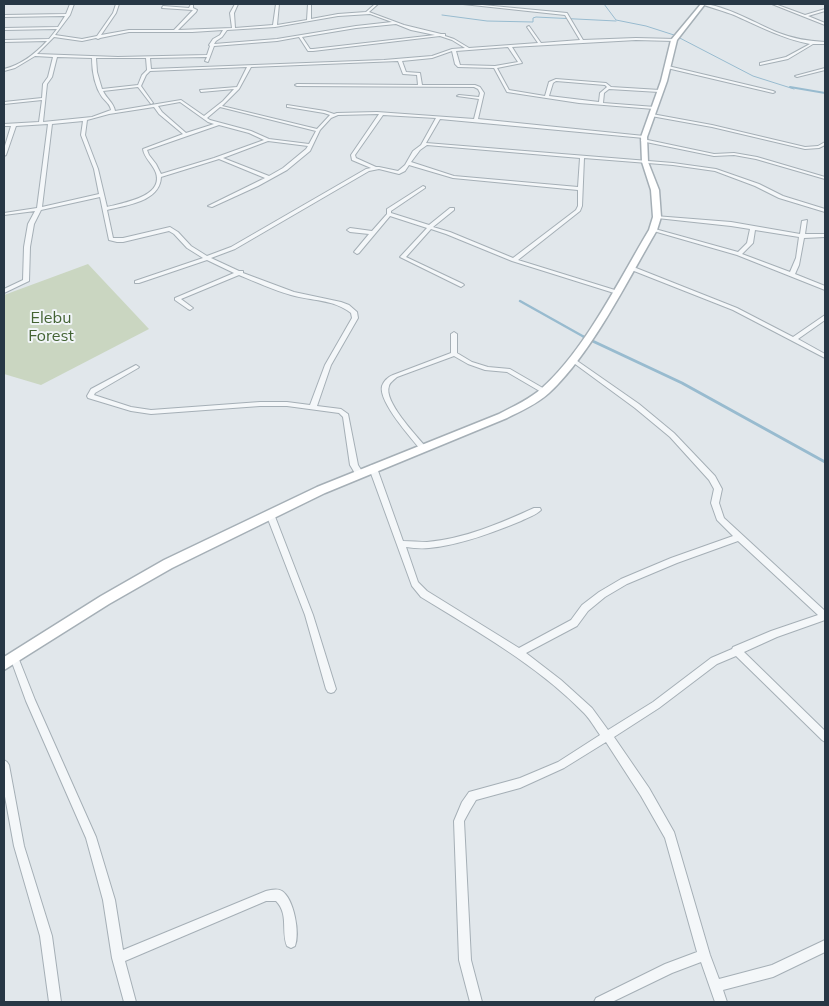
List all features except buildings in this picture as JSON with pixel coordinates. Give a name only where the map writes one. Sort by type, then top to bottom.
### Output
[{"type":"main road","points":[[4,664],[168,564],[360,473],[503,416],[545,391],[573,360],[588,339],[653,230],[658,217],[655,190],[645,162],[644,138],[668,67],[674,40],[703,4]]},
{"type":"street","points":[[4,70],[13,69],[34,55],[59,28],[68,15],[72,4]]},
{"type":"street","points":[[98,38],[103,27],[116,11],[117,4]]},
{"type":"street","points":[[176,31],[194,12],[192,4]]},
{"type":"street","points":[[234,29],[232,13],[236,4]]},
{"type":"street","points":[[275,26],[277,4]]},
{"type":"street","points":[[309,4],[309,20]]},
{"type":"street","points":[[369,13],[367,12],[378,4]]},
{"type":"street","points":[[466,4],[566,14],[582,41]]},
{"type":"street","points":[[703,4],[791,38],[812,44],[825,43]]},
{"type":"street","points":[[773,4],[825,24]]},
{"type":"street","points":[[163,7],[192,9]]},
{"type":"street","points":[[806,16],[825,10]]},
{"type":"street","points":[[53,36],[75,40],[98,38],[129,31],[225,30],[275,26],[338,15],[369,13],[397,23],[444,35],[469,49]]},
{"type":"street","points":[[4,16],[68,15]]},
{"type":"street","points":[[211,45],[264,42],[356,27],[397,23]]},
{"type":"street","points":[[529,27],[540,44]]},
{"type":"street","points":[[4,29],[59,28]]},
{"type":"street","points":[[207,68],[207,56],[211,45],[225,30]]},
{"type":"street","points":[[300,37],[309,50],[313,50],[444,35]]},
{"type":"street","points":[[140,86],[144,75],[149,70],[335,64],[440,56],[454,50],[582,41],[649,38],[674,40]]},
{"type":"street","points":[[4,41],[49,40]]},
{"type":"street","points":[[761,64],[787,58],[812,44]]},
{"type":"street","points":[[454,50],[458,66],[495,67],[520,63],[510,47]]},
{"type":"street","points":[[34,55],[55,57],[207,56]]},
{"type":"street","points":[[41,122],[45,84],[50,77],[55,57]]},
{"type":"street","points":[[94,57],[93,65],[101,90],[113,107],[113,111],[110,113]]},
{"type":"street","points":[[148,57],[149,70]]},
{"type":"street","points":[[400,60],[404,73],[419,74],[420,85]]},
{"type":"street","points":[[205,117],[238,88],[250,66]]},
{"type":"street","points":[[495,67],[507,90],[653,112],[805,148],[819,147],[825,143]]},
{"type":"street","points":[[668,67],[773,92]]},
{"type":"street","points":[[797,76],[825,69]]},
{"type":"street","points":[[547,96],[551,82],[556,80],[606,84],[609,88]]},
{"type":"street","points":[[297,85],[475,86],[482,90],[476,120]]},
{"type":"street","points":[[101,90],[140,86]]},
{"type":"street","points":[[140,86],[151,103]]},
{"type":"street","points":[[201,92],[238,88]]},
{"type":"street","points":[[601,104],[602,92],[609,88],[660,91]]},
{"type":"street","points":[[460,96],[481,98]]},
{"type":"street","points":[[4,103],[44,99]]},
{"type":"street","points":[[4,125],[85,118],[181,101],[198,115],[217,124],[250,132],[268,140],[310,145]]},
{"type":"street","points":[[156,106],[160,113],[186,135]]},
{"type":"street","points":[[219,106],[318,130]]},
{"type":"street","points":[[288,106],[333,115],[382,114],[476,120],[644,138],[714,155],[734,154],[757,158],[825,178]]},
{"type":"street","points":[[382,114],[353,155],[354,158],[374,168],[399,173],[409,163],[414,152],[424,144],[438,118]]},
{"type":"street","points":[[210,206],[285,169],[308,150],[318,130],[333,115]]},
{"type":"street","points":[[85,118],[83,135],[96,169],[108,233],[111,239],[170,229],[175,231],[191,248],[208,258],[286,292],[341,304],[354,312],[355,318],[328,365],[313,407]]},
{"type":"street","points":[[4,291],[26,281],[26,247],[31,224],[39,209],[50,122]]},
{"type":"street","points":[[4,155],[14,124]]},
{"type":"street","points":[[105,209],[147,197],[156,192],[158,172],[145,153],[145,149],[217,124]]},
{"type":"street","points":[[159,176],[220,158],[268,140]]},
{"type":"street","points":[[424,144],[645,162],[716,170],[758,185],[781,197],[825,211]]},
{"type":"street","points":[[220,158],[269,178]]},
{"type":"street","points":[[514,260],[578,211],[580,206],[582,158]]},
{"type":"street","points":[[409,163],[460,178],[581,189]]},
{"type":"street","points":[[137,282],[232,248],[374,168]]},
{"type":"street","points":[[357,252],[389,214],[388,210],[423,187]]},
{"type":"street","points":[[4,214],[39,209],[101,195]]},
{"type":"street","points":[[452,209],[430,227],[402,257],[461,286]]},
{"type":"street","points":[[389,214],[430,227],[514,260],[616,292]]},
{"type":"street","points":[[658,217],[753,227],[800,236],[825,236]]},
{"type":"street","points":[[791,275],[798,266],[800,236],[805,221]]},
{"type":"street","points":[[739,254],[750,243],[753,227]]},
{"type":"street","points":[[350,230],[374,233]]},
{"type":"street","points":[[653,230],[739,254],[825,288]]},
{"type":"street","points":[[630,268],[735,309],[825,356]]},
{"type":"street","points":[[190,308],[177,298],[241,272]]},
{"type":"street","points":[[794,340],[825,316]]},
{"type":"street","points":[[454,334],[454,354]]},
{"type":"street","points":[[423,448],[408,430],[384,391],[388,380],[395,376],[454,354],[470,363],[487,369],[508,370],[545,391]]},
{"type":"street","points":[[476,1002],[465,960],[459,821],[473,796],[520,783],[561,764],[656,706],[714,661],[736,650],[825,616],[722,520],[715,502],[718,489],[712,478],[672,435],[637,406],[573,360]]},
{"type":"street","points":[[136,367],[93,391],[90,396],[116,405],[151,412],[228,404],[287,404],[341,412],[346,416],[354,465],[360,473]]},
{"type":"street","points":[[373,468],[415,584],[424,594],[519,653],[558,683],[589,711],[645,792],[670,836],[704,955],[721,1002]]},
{"type":"street","points":[[402,544],[428,545],[455,539],[510,523],[538,510]]},
{"type":"street","points":[[270,514],[309,615],[331,689]]},
{"type":"street","points":[[519,653],[574,622],[578,614],[588,603],[615,586],[647,571],[740,537]]},
{"type":"street","points":[[736,650],[825,737]]},
{"type":"street","points":[[14,657],[31,702],[91,837],[108,900],[118,958],[130,1002]]},
{"type":"street","points":[[4,765],[18,846],[46,936],[55,1002]]},
{"type":"street","points":[[118,958],[266,896],[278,896],[284,900],[288,909],[291,942]]},
{"type":"street","points":[[715,986],[773,970],[825,946]]},
{"type":"street","points":[[600,1002],[669,968],[704,955]]},
{"type":"green space","name":"Elebu Forest","points":[[88,264],[149,329],[41,385],[4,374],[4,295]]},
{"type":"waterway","points":[[604,4],[616,20],[646,26],[674,35],[753,76],[794,89]]},
{"type":"waterway","points":[[442,15],[487,21],[533,22],[533,18],[536,17],[616,21]]},
{"type":"waterway","points":[[790,87],[825,93]]},
{"type":"waterway","points":[[520,301],[585,338]]},
{"type":"waterway","points":[[585,338],[682,383],[825,462]]}]
